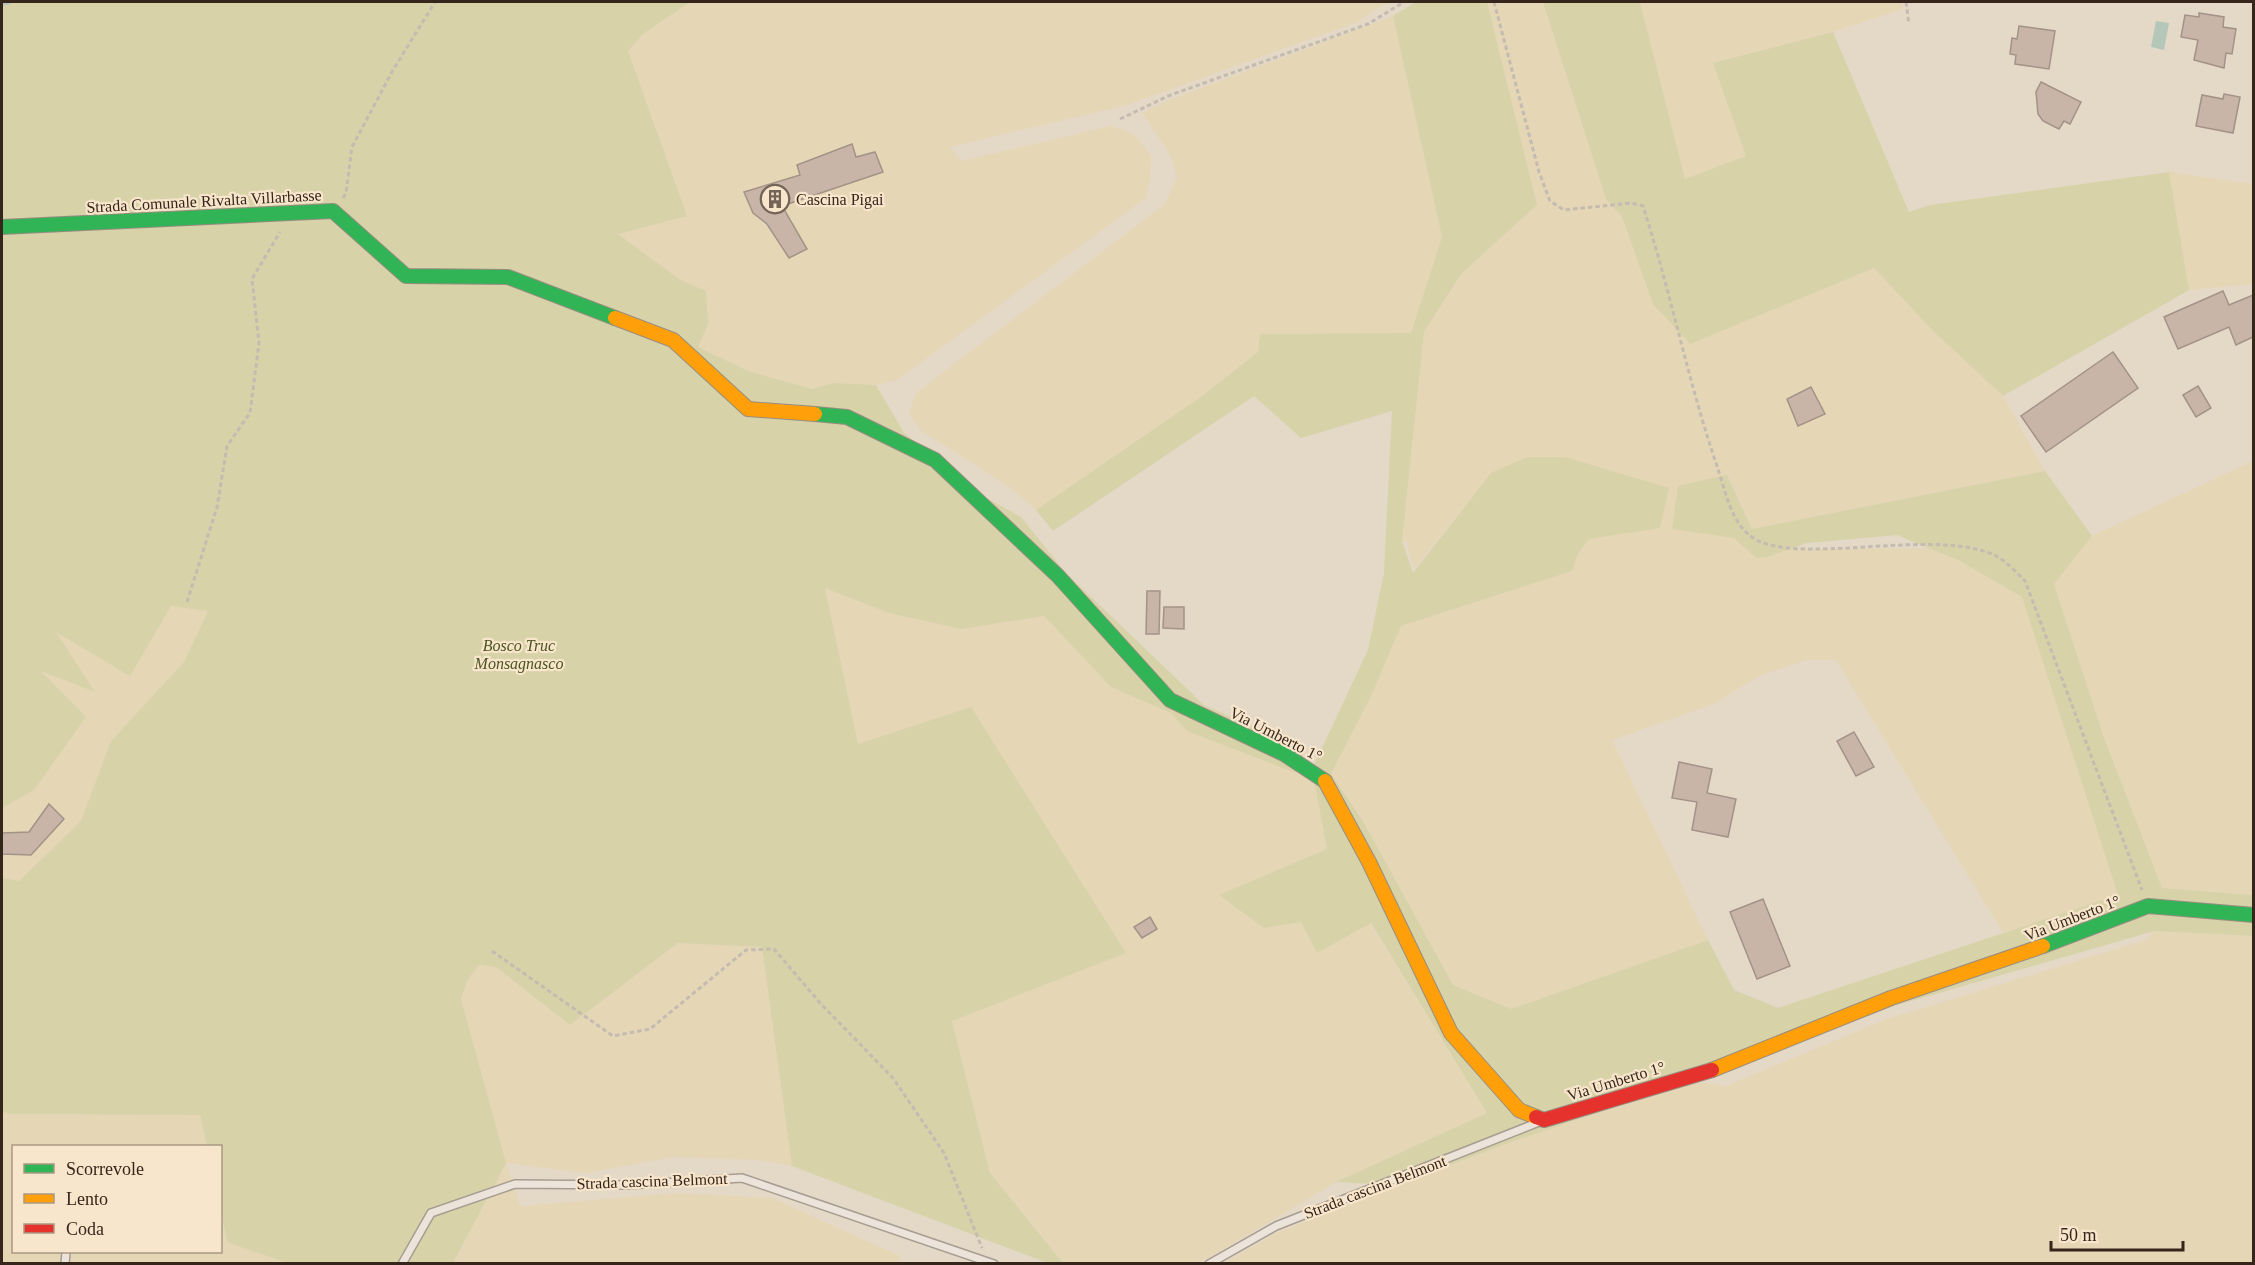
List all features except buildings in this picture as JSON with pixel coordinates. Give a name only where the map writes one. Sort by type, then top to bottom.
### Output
[{"type":"street","name":"Strada Comunale Rivalta Villarbasse","points":[[2,228],[333,211],[406,276],[508,277],[673,340],[748,409],[847,417],[935,460],[1058,576],[1170,700]]},
{"type":"street","name":"Via Umberto 1°","points":[[1170,700],[1284,754],[1323,777],[1369,862],[1451,1033],[1519,1110],[1544,1120],[1720,1068],[1891,998],[2008,960],[2148,906],[2240,912],[2253,915]]},
{"type":"lane","name":"Strada cascina Belmont","points":[[1209,1263],[1276,1226],[1544,1120]]},
{"type":"lane","name":"Strada cascina Belmont","points":[[402,1263],[431,1213],[515,1184],[627,1185],[742,1178],[990,1262]]},
{"type":"path","points":[[333,211],[346,193],[352,147],[393,70],[435,2]]},
{"type":"path","points":[[1120,119],[1168,96],[1368,24],[1404,2]]},
{"type":"path","points":[[1494,2],[1539,171],[1550,201],[1564,210],[1631,203],[1642,206],[1698,411],[1735,518],[1749,535],[1770,545],[1797,549],[1948,544],[1998,557],[2025,581],[2148,906]]},
{"type":"path","points":[[1906,2],[1909,24]]},
{"type":"path","points":[[187,602],[217,507],[227,446],[250,413],[259,343],[252,279],[272,243],[293,213]]},
{"type":"path","points":[[492,951],[613,1036],[650,1029],[746,950],[774,949],[821,1004],[893,1078],[944,1153],[990,1262]]},
{"type":"shaded area","points":[[690,2],[1388,2],[1355,23],[1127,105],[950,147],[961,161],[1111,126],[1134,134],[1151,156],[1146,198],[897,380],[876,385],[833,383],[812,389],[748,371],[697,347],[708,324],[706,291],[679,279],[617,234],[687,216],[628,51],[643,34]]},
{"type":"shaded area","points":[[1487,2],[1543,2],[1606,199],[1622,217],[1653,304],[1689,343],[1874,268],[1934,332],[2003,396],[2045,471],[1752,529],[1728,475],[1734,538],[1767,557],[1789,549],[1928,548],[1958,560],[2022,597],[2119,895],[2003,933],[1836,660],[1807,660],[1759,676],[1714,704],[1612,740],[1708,940],[1511,1009],[1453,985],[1363,821],[1331,775],[1371,696],[1401,626],[1572,571],[1578,554],[1589,539],[1491,473],[1414,569],[1406,541],[1402,542],[1424,332],[1461,274],[1537,205]]},
{"type":"shaded area","points":[[1640,2],[1902,2],[1903,9],[1833,32],[1714,63],[1746,157],[1685,179]]},
{"type":"shaded area","points":[[1393,16],[1442,237],[1411,334],[1260,334],[1258,352],[1202,396],[1036,510],[1011,488],[920,430],[909,412],[916,393],[1165,204],[1177,178],[1171,156],[1142,113],[1169,100]]},
{"type":"shaded area","points":[[2156,21],[2169,23],[2164,50],[2151,47]]},
{"type":"shaded area","points":[[2169,172],[2253,184],[2253,284],[2189,290]]},
{"type":"shaded area","points":[[2253,461],[2253,895],[2162,888],[2103,735],[2054,584],[2092,536]]},
{"type":"shaded area","points":[[825,587],[889,613],[961,629],[1044,616],[1111,687],[1171,713],[1187,731],[1314,778],[1327,849],[1219,895],[1264,928],[1301,922],[1370,923],[1487,1113],[1336,1182],[1209,1258],[1195,1263],[1064,1263],[990,1173],[952,1020],[1126,953],[858,744]]},
{"type":"shaded area","points":[[171,606],[208,611],[184,662],[111,741],[81,821],[19,881],[2,878],[2,808],[34,790],[40,670],[94,691],[54,631]]},
{"type":"shaded area","points":[[2154,931],[2253,936],[2253,1263],[1222,1264],[1278,1232],[1514,1141],[1694,1081],[1726,1086],[1887,1019],[2146,940]]},
{"type":"shaded area","points":[[678,943],[762,947],[792,1166],[760,1160],[673,1157],[586,1173],[506,1163],[461,999],[468,979],[479,965],[496,967],[570,1025]]},
{"type":"shaded area","points":[[2,1111],[9,1114],[201,1115],[207,1145],[12,1145],[12,1253],[222,1253],[222,1217],[227,1242],[287,1263],[2,1263]]},
{"type":"shaded area","points":[[506,1163],[520,1206],[678,1193],[772,1198],[900,1256],[899,1264],[453,1264]]},
{"type":"green space","name":"Bosco Truc Monsagnasco","points":[[2,2],[690,2],[643,34],[628,51],[687,216],[618,234],[679,279],[706,291],[708,324],[698,347],[748,371],[812,389],[833,383],[876,385],[904,433],[987,498],[1021,517],[1065,572],[1204,705],[1304,750],[1296,773],[1187,731],[1171,713],[1111,687],[1044,616],[961,629],[889,613],[825,588],[858,744],[971,707],[1126,953],[952,1021],[990,1173],[1064,1264],[1048,1263],[792,1166],[762,947],[678,943],[570,1025],[496,967],[479,965],[468,979],[461,999],[506,1163],[453,1263],[287,1263],[227,1242],[222,1217],[222,1145],[207,1145],[200,1115],[9,1114],[2,1111],[2,878],[19,881],[81,821],[111,741],[184,662],[208,611],[171,606],[130,676],[56,632],[95,692],[41,671],[86,717],[34,790],[2,808]]},
{"type":"green space","points":[[1416,2],[1487,2],[1537,205],[1461,274],[1424,332],[1402,541],[1413,573],[1491,473],[1527,457],[1565,457],[1669,488],[1660,528],[1589,539],[1578,554],[1572,571],[1401,626],[1371,696],[1331,774],[1363,821],[1453,985],[1511,1009],[1708,940],[1734,990],[1778,1008],[2118,895],[2022,597],[1958,560],[1897,535],[1807,543],[1767,557],[1756,558],[1734,538],[1672,529],[1678,486],[1727,475],[1752,529],[2045,471],[2092,536],[2054,584],[2103,735],[2162,888],[2253,895],[2253,936],[2154,931],[1894,1006],[1737,1066],[1514,1141],[1397,1185],[1336,1182],[1487,1113],[1371,923],[1317,953],[1301,922],[1264,928],[1219,895],[1327,849],[1312,769],[1368,650],[1384,573],[1392,411],[1301,438],[1254,396],[1053,531],[1036,510],[1202,396],[1258,352],[1260,334],[1411,333],[1442,237],[1393,16]]},
{"type":"green space","points":[[1543,2],[1640,2],[1685,179],[1746,156],[1713,63],[1833,32],[1909,212],[1930,205],[2169,172],[2189,290],[2003,396],[1934,332],[1874,268],[1690,344],[1653,304],[1622,217],[1606,199]]},
{"type":"waterway","points":[[2,3],[8,2]]},
{"type":"traffic: fast","points":[[2,227],[333,211],[406,276],[508,277],[615,318]]},
{"type":"traffic: fast","points":[[815,414],[847,417],[935,460],[1058,576],[1170,700],[1284,754],[1325,781]]},
{"type":"traffic: fast","points":[[2043,946],[2148,906],[2254,915]]},
{"type":"traffic: slow","points":[[615,318],[673,340],[748,409],[815,414]]},
{"type":"traffic: slow","points":[[1325,781],[1369,862],[1451,1033],[1519,1110],[1536,1117]]},
{"type":"traffic: slow","points":[[1712,1070],[1891,998],[2043,946]]},
{"type":"traffic: jam","points":[[1536,1117],[1544,1120],[1712,1070]]},
{"type":"place","name":"Cascina Pigai","points":[[775,199]]}]
